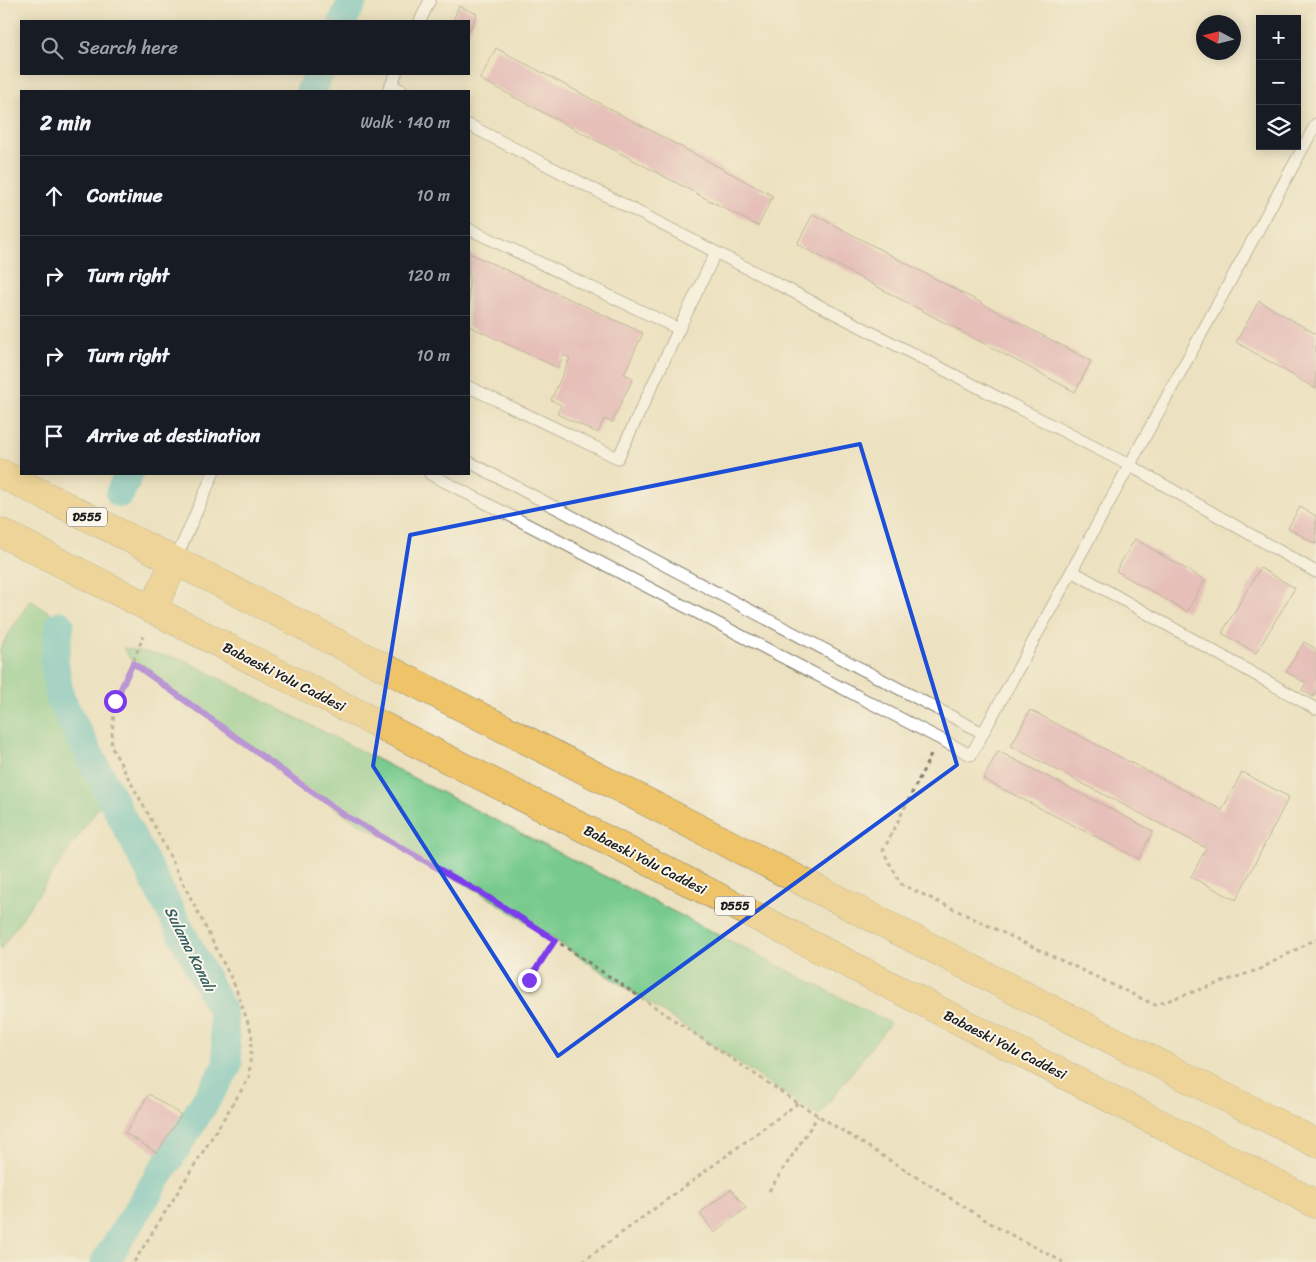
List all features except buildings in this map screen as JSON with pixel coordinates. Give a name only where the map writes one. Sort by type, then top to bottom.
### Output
[{"type":"highway","name":"D555","points":[[0,473],[219,582],[1316,1143]]},
{"type":"highway","name":"Babaeski Yolu Caddesi","points":[[0,532],[615,844],[1316,1204]]},
{"type":"highway","points":[[152,610],[174,561]]},
{"type":"lane","points":[[420,20],[430,0]]},
{"type":"lane","points":[[389,88],[396,75]]},
{"type":"lane","points":[[432,475],[971,755],[1316,124]]},
{"type":"lane","points":[[470,126],[1130,465],[1316,572]]},
{"type":"lane","points":[[470,228],[679,328]]},
{"type":"lane","points":[[470,387],[618,458],[716,252]]},
{"type":"lane","points":[[470,463],[983,733]]},
{"type":"lane","points":[[174,561],[213,475]]},
{"type":"lane","points":[[1072,571],[1316,709]]},
{"type":"path","points":[[134,1262],[249,1078],[252,1034],[235,986],[154,823],[111,746],[115,701],[133,663],[344,815],[483,894],[555,940],[798,1104],[1000,1228],[1063,1262]]},
{"type":"path","points":[[939,739],[883,851],[901,884],[1155,1004],[1260,969],[1316,939]]},
{"type":"path","points":[[529,980],[555,940]]},
{"type":"path","points":[[582,1262],[798,1104]]},
{"type":"path","points":[[770,1191],[818,1116]]},
{"type":"highlighted area","points":[[860,444],[957,765],[558,1056],[373,766],[410,535]]},
{"type":"green space","points":[[30,600],[61,620],[50,662],[55,701],[104,799],[0,950],[0,648]]},
{"type":"green space","points":[[123,648],[182,659],[890,1023],[818,1116],[483,894],[345,815],[133,663]]},
{"type":"waterway","name":"Sulama Kanalı","points":[[343,20],[353,0]]},
{"type":"waterway","name":"Sulama Kanalı","points":[[311,90],[318,75]]},
{"type":"waterway","name":"Sulama Kanalı","points":[[120,493],[129,475]]},
{"type":"waterway","name":"Sulama Kanalı","points":[[60,625],[54,660],[60,698],[222,1011],[228,1065],[105,1262]]},
{"type":"route","points":[[115,701],[133,663],[344,815],[483,894],[555,940],[529,980]]}]
